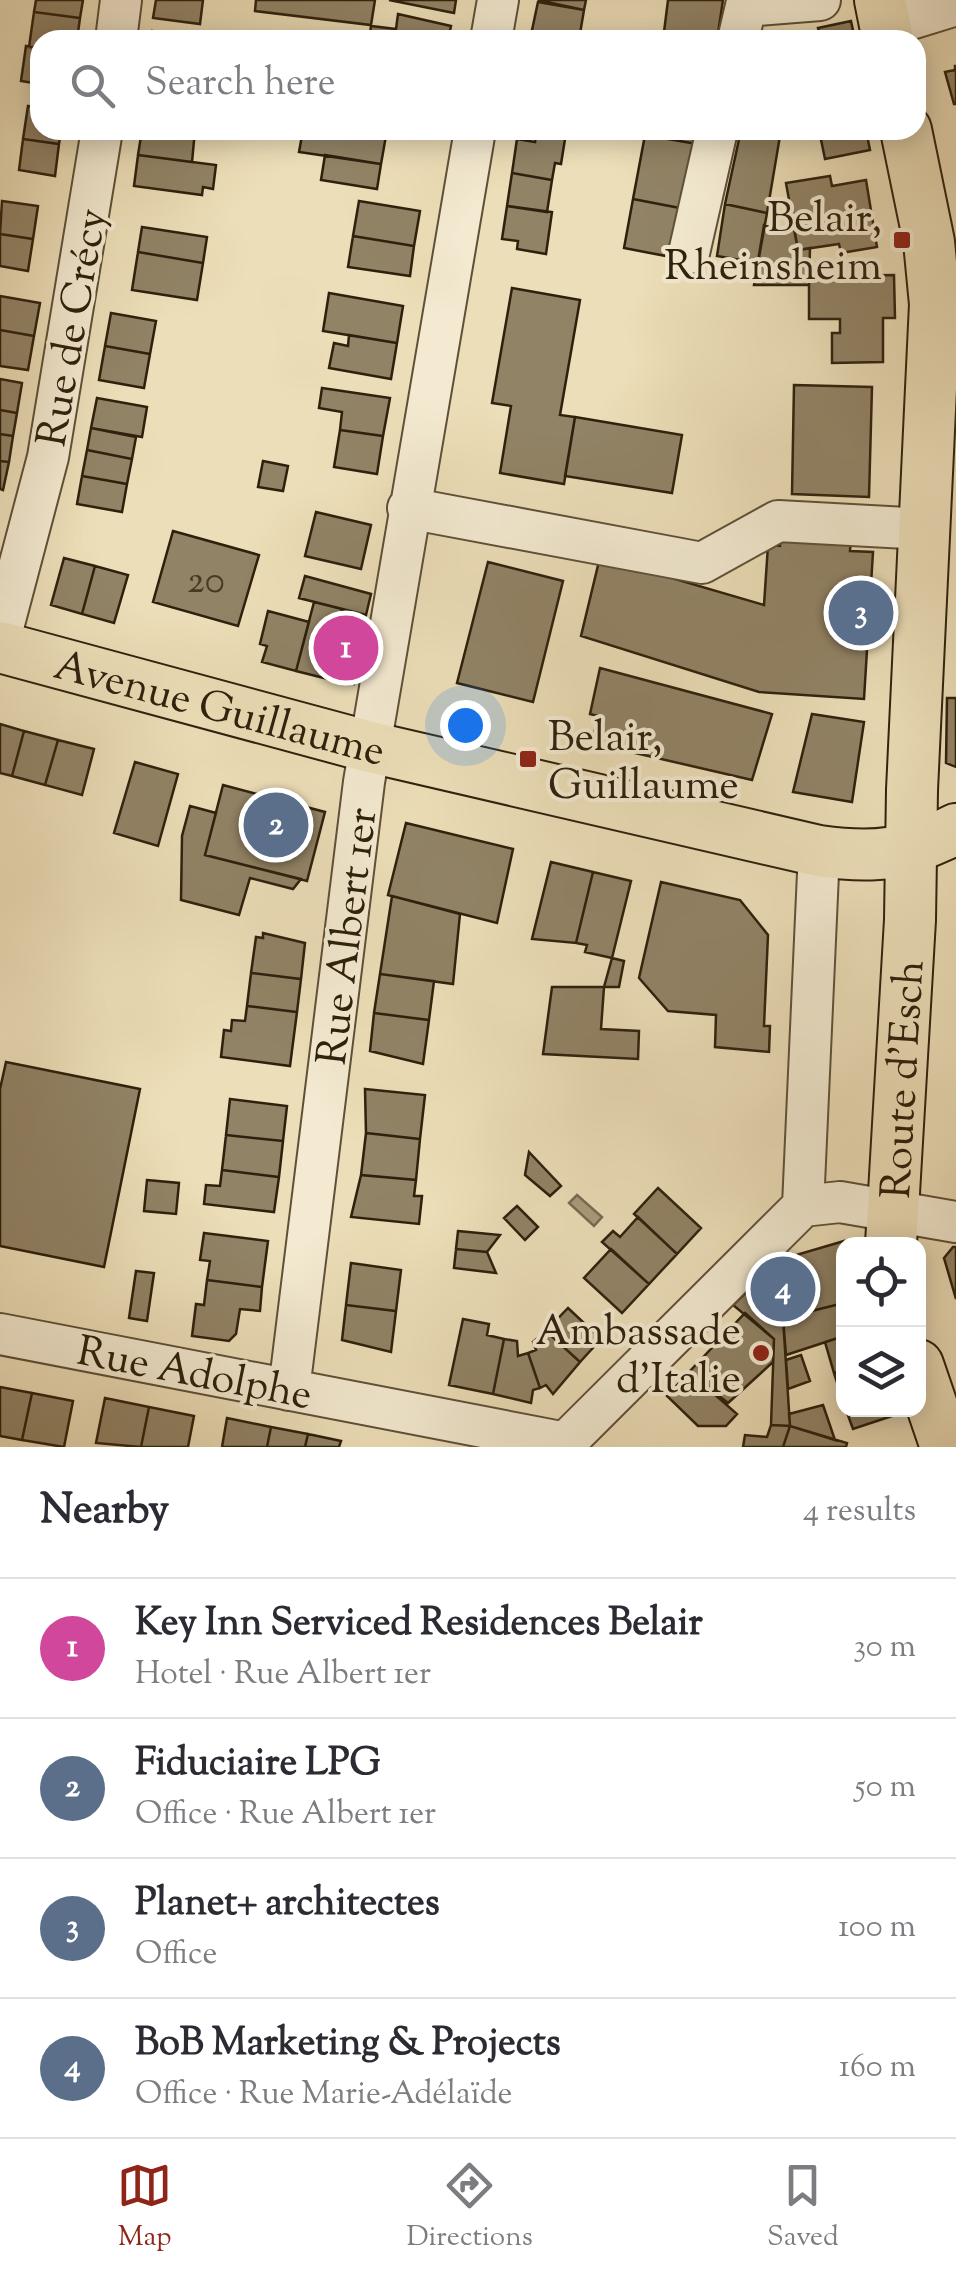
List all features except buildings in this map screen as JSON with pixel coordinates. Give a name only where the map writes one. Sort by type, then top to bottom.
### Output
[{"type":"main road","name":"Route d'Esch","points":[[890,1226],[898,1132],[925,529],[945,278],[909,140]]},
{"type":"main road","name":"Avenue Guillaume","points":[[0,643],[370,747],[819,852],[860,857],[911,852]]},
{"type":"main road","points":[[911,852],[956,828]]},
{"type":"main road","points":[[926,1388],[946,1447]]},
{"type":"street","points":[[118,30],[122,0]]},
{"type":"street","points":[[492,30],[498,0]]},
{"type":"street","points":[[740,30],[746,6],[820,0]]},
{"type":"street","points":[[884,22],[956,5]]},
{"type":"street","name":"Rue de Crécy","points":[[0,643],[48,457],[100,140]]},
{"type":"street","name":"Rue Albert 1er","points":[[288,1390],[370,747],[473,140]]},
{"type":"street","points":[[689,253],[715,140]]},
{"type":"street","points":[[408,508],[702,562],[778,521],[925,529]]},
{"type":"street","name":"Route d'Esch","points":[[803,1206],[819,852]]},
{"type":"street","points":[[565,1446],[803,1206],[840,1202],[890,1226],[956,1222]]},
{"type":"street","name":"Rue Adolphe","points":[[0,1334],[565,1446]]},
{"type":"shaded area","points":[[577,1195],[602,1217],[594,1226],[569,1203]]},
{"type":"place","name":"Belair, Rheinsheim","points":[[902,240]]},
{"type":"place","name":"Planet+ architectes","points":[[861,613]]},
{"type":"place","name":"Key Inn Serviced Residences Belair","points":[[346,648]]},
{"type":"place","name":"Belair, Guillaume","points":[[528,759]]},
{"type":"place","name":"Fiduciaire LPG","points":[[276,825]]},
{"type":"place","name":"BoB Marketing & Projects","points":[[783,1289]]},
{"type":"place","name":"Ambassade d'Italie","points":[[761,1353]]}]
